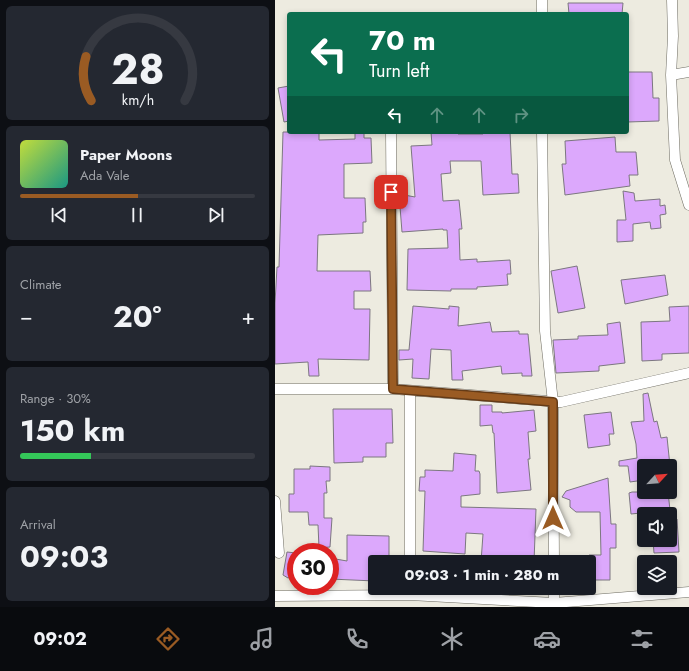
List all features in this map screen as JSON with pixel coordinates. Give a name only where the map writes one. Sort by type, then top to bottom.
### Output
[{"type":"street","points":[[542,0],[542,12]]},
{"type":"street","points":[[672,0],[673,36],[671,75],[675,160],[689,206]]},
{"type":"street","points":[[671,75],[689,72]]},
{"type":"street","points":[[391,134],[393,389]]},
{"type":"street","points":[[542,134],[545,331],[553,402],[553,555]]},
{"type":"street","points":[[275,389],[393,389],[561,402],[689,373]]},
{"type":"street","points":[[410,390],[410,555]]},
{"type":"street","points":[[275,501],[279,552]]},
{"type":"street","points":[[431,595],[472,603],[554,603],[689,592]]},
{"type":"street","points":[[275,596],[368,593]]},
{"type":"street","points":[[554,595],[554,603]]},
{"type":"building","points":[[568,3],[623,3],[622,12],[569,12]]},
{"type":"building","points":[[629,72],[652,72],[653,98],[659,98],[659,121],[629,122]]},
{"type":"building","points":[[287,86],[287,121],[284,122],[278,88]]},
{"type":"building","points":[[283,132],[287,132],[287,134],[319,134],[319,140],[355,139],[355,134],[364,134],[364,138],[371,138],[372,163],[344,164],[344,198],[365,198],[366,222],[363,222],[363,233],[318,235],[317,271],[370,271],[371,291],[354,291],[354,309],[370,309],[369,360],[318,359],[319,376],[309,376],[308,362],[275,364],[275,303],[277,267],[279,267]]},
{"type":"building","points":[[431,134],[510,134],[512,174],[518,174],[519,193],[483,195],[481,161],[450,161],[451,173],[441,174],[443,201],[459,200],[462,229],[459,229],[460,260],[477,259],[477,262],[510,260],[511,274],[507,274],[508,285],[477,287],[477,289],[451,289],[451,291],[407,290],[408,249],[448,248],[447,230],[402,232],[399,194],[415,197],[411,146],[432,145]]},
{"type":"building","points":[[615,137],[616,152],[636,152],[638,175],[629,175],[630,186],[565,195],[562,164],[566,164],[565,141]]},
{"type":"building","points":[[623,191],[634,193],[635,201],[660,199],[660,206],[665,205],[666,214],[660,215],[661,228],[651,229],[650,222],[633,224],[633,241],[617,242],[617,220],[626,220]]},
{"type":"building","points":[[577,266],[585,308],[558,313],[551,271]]},
{"type":"building","points":[[665,275],[668,295],[625,304],[621,280]]},
{"type":"building","points":[[413,306],[449,309],[449,306],[459,307],[458,326],[490,322],[492,332],[519,331],[519,334],[528,334],[532,376],[522,376],[522,373],[502,374],[501,366],[462,371],[463,380],[452,380],[451,350],[431,349],[429,379],[412,378],[413,359],[399,360],[399,350],[409,350]]},
{"type":"building","points":[[689,306],[689,353],[662,354],[662,360],[642,361],[641,322],[670,321],[669,307]]},
{"type":"building","points":[[620,322],[625,363],[599,366],[599,371],[556,373],[553,340],[578,339],[578,336],[608,335],[607,324]]},
{"type":"building","points":[[648,393],[654,422],[657,421],[661,438],[667,437],[669,459],[637,459],[637,481],[630,482],[628,466],[619,466],[619,461],[637,458],[636,444],[631,422],[644,421],[643,394]]},
{"type":"building","points":[[480,405],[492,405],[492,412],[502,413],[534,410],[536,431],[528,432],[530,459],[528,459],[531,490],[497,493],[494,433],[492,425],[480,426]]},
{"type":"building","points":[[333,409],[392,409],[393,443],[386,443],[386,457],[363,457],[363,462],[334,463]]},
{"type":"building","points":[[611,412],[614,434],[609,434],[610,445],[588,448],[584,415]]},
{"type":"building","points":[[454,453],[476,455],[475,471],[479,471],[480,474],[480,494],[461,496],[461,507],[536,509],[534,555],[482,555],[483,534],[466,533],[465,554],[423,551],[425,491],[419,491],[420,477],[425,477],[425,470],[453,471]]},
{"type":"building","points":[[310,466],[330,467],[330,481],[326,481],[327,493],[324,493],[324,518],[332,518],[330,543],[319,543],[318,525],[309,525],[308,512],[289,512],[289,494],[294,494],[294,469],[310,469]]},
{"type":"building","points":[[608,478],[611,524],[616,524],[616,548],[610,548],[610,580],[596,580],[596,555],[601,555],[600,512],[576,512],[570,507],[570,500],[562,497],[566,491]]},
{"type":"building","points":[[637,492],[637,499],[669,499],[670,507],[637,507],[637,513],[631,514],[629,493]]},
{"type":"building","points":[[677,519],[679,552],[654,553],[654,547],[677,547]]},
{"type":"building","points":[[347,535],[389,536],[389,555],[368,555],[368,581],[339,579],[339,560],[347,561]]},
{"type":"building","points":[[287,552],[287,577],[283,575]]},
{"type":"route","points":[[391,192],[393,389],[553,402],[553,518]]}]
